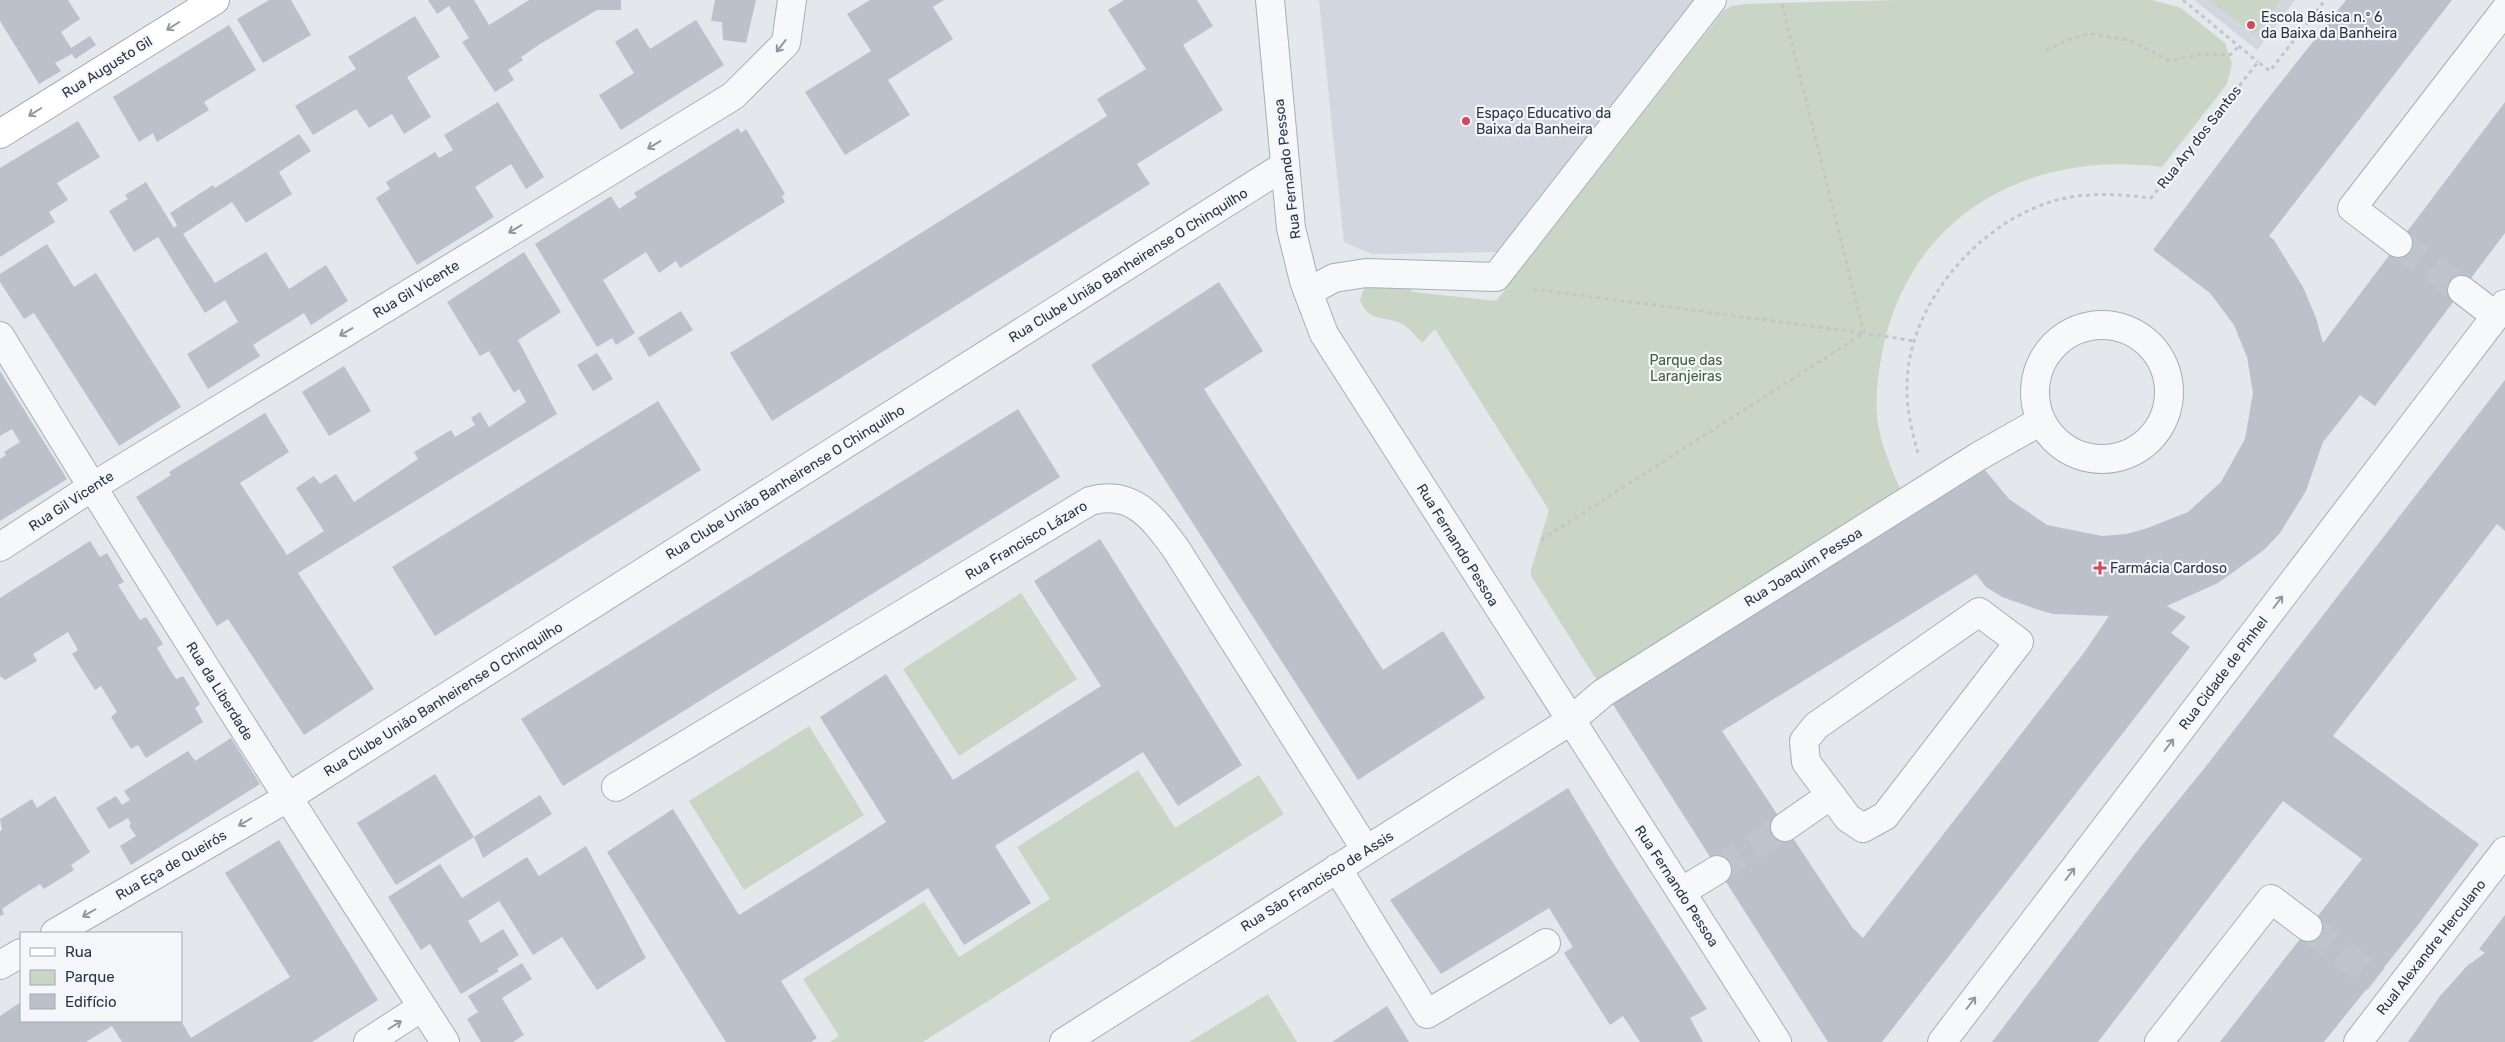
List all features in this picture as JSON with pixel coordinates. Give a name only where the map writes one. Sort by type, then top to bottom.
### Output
[{"type":"main road","name":"Rua Augusto Gil","points":[[0,134],[215,0]]},
{"type":"street","name":"Rua Gil Vicente","points":[[0,547],[92,487],[733,96],[786,43],[792,0]]},
{"type":"street","name":"Rua Fernando Pessoa","points":[[1270,0],[1291,228],[1308,292],[1324,334],[1776,1042]]},
{"type":"street","points":[[1308,292],[1334,278],[1366,274],[1496,277],[1712,0]]},
{"type":"street","points":[[2398,243],[2352,208],[2505,10]]},
{"type":"street","name":"Rua Clube União Banheirense O Chinquilho","points":[[287,798],[1284,166]]},
{"type":"street","points":[[2462,290],[2500,310]]},
{"type":"street","name":"Rua Cidade de Pinhel","points":[[1942,1042],[2500,310]]},
{"type":"street","points":[[2099,324],[2120,327],[2140,337],[2156,351],[2166,370],[2170,391],[2166,413],[2156,432],[2139,448],[2118,457],[2095,459],[2073,453],[2054,440],[2041,421],[2035,399],[2037,376],[2050,351],[2059,340],[2078,329],[2099,324]]},
{"type":"street","name":"Rua da Liberdade","points":[[0,336],[92,487],[287,798],[445,1042]]},
{"type":"street","name":"Rua Joaquim Pessoa","points":[[1570,721],[1603,693],[1932,486],[2041,421]]},
{"type":"street","name":"Rua Francisco Lázaro","points":[[616,787],[1090,501],[1108,496],[1125,500],[1141,510],[1156,522],[1176,549],[1366,850]]},
{"type":"street","points":[[1979,612],[2019,642],[1885,816],[1863,828],[1848,818],[1831,795],[1806,762],[1804,741],[1816,726],[1979,612]]},
{"type":"street","name":"Rua São Francisco de Assis","points":[[1064,1042],[1570,721]]},
{"type":"street","points":[[1785,827],[1831,795]]},
{"type":"street","name":"Rua Eça de Queirós","points":[[57,932],[287,798]]},
{"type":"street","name":"Rual Alexandre Herculano","points":[[2358,1042],[2386,986],[2505,851]]},
{"type":"street","points":[[1338,868],[1427,1014],[1546,942]]},
{"type":"street","points":[[1681,892],[1717,870]]},
{"type":"street","points":[[2159,1042],[2271,899],[2308,926]]},
{"type":"street","points":[[0,965],[20,954]]},
{"type":"street","points":[[368,1042],[422,1007]]},
{"type":"path","points":[[2184,0],[2270,71],[2325,0]]},
{"type":"path","points":[[1782,4],[1864,333]]},
{"type":"path","points":[[2046,50],[2088,34],[2133,42],[2170,61],[2201,54],[2230,55],[2239,46]]},
{"type":"path","name":"Rua Ary dos Santos","points":[[1932,486],[1919,456],[1910,423],[1906,385],[1914,341],[1932,301],[1958,263],[1981,241],[2024,212],[2057,200],[2106,193],[2151,198],[2258,62]]},
{"type":"path","points":[[1528,288],[1914,341]]},
{"type":"path","points":[[1541,540],[1864,333]]},
{"type":"shaded area","name":"Espaço Educativo da Baixa da Banheira","points":[[1319,0],[1695,0],[1499,252],[1372,254],[1344,242]]},
{"type":"shaded area","name":"Escola Básica n.º 6 da Baixa da Banheira","points":[[2194,0],[2295,0],[2257,50]]},
{"type":"green space","name":"Parque das Laranjeiras","points":[[1897,0],[2152,0],[2181,8],[2225,43],[2232,64],[2227,84],[2162,167],[2114,164],[2067,169],[2024,181],[1984,200],[1949,226],[1920,260],[1898,300],[1881,358],[1877,391],[1878,424],[1884,449],[1901,491],[1598,682],[1531,576],[1531,570],[1549,510],[1435,329],[1422,343],[1402,324],[1371,315],[1363,307],[1360,300],[1365,286],[1405,285],[1413,292],[1496,301],[1724,10],[1732,6],[1744,4]]},
{"type":"green space","points":[[2209,0],[2280,0],[2254,35]]},
{"type":"green space","points":[[1021,593],[1077,679],[959,756],[903,669]]},
{"type":"green space","points":[[809,726],[864,815],[744,890],[689,801]]},
{"type":"green space","points":[[1138,770],[1175,828],[1259,775],[1284,814],[923,1042],[830,1042],[839,1036],[803,979],[924,902],[959,957],[1050,899],[1017,847]]},
{"type":"green space","points":[[1268,994],[1297,1042],[1189,1042]]},
{"type":"building","points":[[0,0],[68,0],[80,19],[61,32],[71,48],[90,36],[96,45],[75,59],[72,54],[55,63],[61,71],[39,84],[0,21]]},
{"type":"building","points":[[269,0],[291,0],[311,35],[263,63],[237,19]]},
{"type":"building","points":[[428,0],[474,0],[489,25],[529,0],[621,0],[621,10],[597,10],[540,44],[521,57],[523,60],[508,70],[514,80],[495,92],[462,42],[469,38],[449,6],[437,14]]},
{"type":"building","points":[[715,0],[756,0],[746,43],[723,40],[722,22],[711,21]]},
{"type":"building","points":[[870,0],[944,0],[933,7],[953,39],[888,80],[910,115],[845,155],[805,92],[871,51],[847,14]]},
{"type":"building","points":[[1124,0],[1197,0],[1213,26],[1183,45],[1223,110],[1137,164],[1150,184],[772,421],[730,353],[1107,116],[1097,99],[1146,69],[1108,10]]},
{"type":"building","points":[[2346,0],[2452,0],[2269,236],[2274,240],[2304,289],[2316,318],[2323,343],[2505,102],[2505,233],[2375,406],[2360,395],[2323,442],[2306,491],[2280,533],[2264,550],[2218,583],[2167,606],[2186,617],[2171,633],[2190,647],[1882,1042],[1828,1042],[1612,703],[1985,470],[2009,499],[2047,525],[2102,536],[2126,534],[2145,529],[2188,512],[2221,482],[2245,439],[2253,393],[2247,357],[2234,325],[2210,293],[2153,250],[2259,110]],"holes":[[[1976,574],[1986,587],[2002,597],[2053,614],[2109,616],[2083,654],[1863,938],[1852,927],[1722,731]]]},
{"type":"building","points":[[415,16],[440,57],[407,77],[431,117],[404,134],[392,114],[369,128],[356,109],[313,135],[295,106],[356,69],[348,57]]},
{"type":"building","points":[[696,20],[724,65],[621,130],[599,95],[634,73],[615,42],[637,28],[650,49]]},
{"type":"building","points":[[229,25],[256,70],[204,102],[209,110],[157,142],[153,133],[139,142],[113,97]]},
{"type":"building","points":[[498,102],[544,177],[526,189],[511,164],[475,187],[494,217],[417,265],[376,198],[390,189],[386,182],[435,152],[439,158],[453,150],[444,135]]},
{"type":"building","points":[[78,121],[100,157],[57,183],[68,200],[49,212],[55,222],[0,257],[0,168]]},
{"type":"building","points":[[738,128],[741,133],[746,129],[785,194],[782,196],[785,202],[680,268],[676,261],[659,273],[646,252],[603,280],[635,333],[616,345],[612,338],[597,347],[535,244],[611,196],[619,209],[637,197],[634,193]]},
{"type":"building","points":[[299,134],[311,151],[279,172],[292,194],[246,223],[232,202],[183,234],[215,283],[266,252],[289,289],[326,265],[348,301],[311,325],[304,313],[253,345],[260,356],[208,389],[187,354],[238,322],[225,300],[205,313],[158,237],[134,252],[109,211],[128,199],[125,195],[146,182],[174,228],[177,225],[170,213],[213,185],[215,188]]},
{"type":"building","points":[[47,244],[74,287],[96,273],[181,407],[119,446],[34,313],[24,319],[0,282],[0,274]]},
{"type":"building","points":[[524,252],[561,312],[518,340],[557,414],[298,573],[374,689],[304,735],[228,619],[217,626],[136,497],[171,475],[169,472],[265,413],[289,452],[240,483],[287,555],[324,531],[296,488],[314,476],[320,484],[336,474],[354,502],[418,459],[414,452],[451,430],[455,437],[475,425],[471,418],[480,412],[489,427],[526,402],[519,389],[514,393],[489,351],[480,356],[447,302]]},
{"type":"building","points":[[1219,282],[1263,351],[1204,389],[1383,670],[1443,631],[1485,698],[1358,780],[1091,365]]},
{"type":"building","points":[[681,311],[693,330],[649,357],[638,338]]},
{"type":"building","points":[[597,353],[613,379],[593,391],[577,365]]},
{"type":"building","points":[[344,366],[371,411],[329,436],[302,392]]},
{"type":"building","points":[[0,371],[67,479],[0,521],[0,459],[6,455],[4,452],[20,442],[12,429],[0,436]]},
{"type":"building","points":[[2505,380],[2505,531],[2497,524],[2333,736],[2479,844],[2418,925],[2324,1042],[2220,1042],[2362,859],[2283,801],[2098,1042],[1992,1042],[2142,845],[2207,765]]},
{"type":"building","points":[[658,401],[701,470],[435,636],[392,567]]},
{"type":"building","points":[[1018,409],[1060,477],[563,786],[521,719]]},
{"type":"building","points":[[1100,539],[1242,765],[1178,806],[1143,752],[995,846],[1031,903],[964,945],[928,888],[781,981],[817,1038],[811,1042],[726,1042],[607,852],[673,809],[739,915],[813,869],[886,822],[820,717],[886,674],[953,780],[1101,686],[1034,581]]},
{"type":"building","points":[[90,541],[100,557],[107,553],[124,582],[118,585],[140,620],[146,617],[163,644],[157,648],[167,665],[176,679],[183,676],[200,704],[195,708],[203,722],[146,758],[138,745],[131,749],[111,717],[117,712],[101,686],[95,690],[72,654],[78,650],[68,632],[33,654],[37,661],[5,680],[0,676],[0,598]]},
{"type":"building","points":[[231,738],[260,784],[131,865],[120,846],[136,836],[129,826],[131,824],[128,818],[109,829],[96,808],[116,796],[122,805],[130,800],[124,791],[188,751],[195,761]]},
{"type":"building","points":[[435,774],[474,837],[396,885],[357,823]]},
{"type":"building","points":[[1568,788],[1615,866],[1707,1009],[1690,1018],[1703,1042],[1640,1042],[1623,1016],[1610,1025],[1564,953],[1573,947],[1549,908],[1441,974],[1390,900]]},
{"type":"building","points":[[540,795],[552,814],[483,858],[474,837]]},
{"type":"building","points":[[55,796],[90,852],[71,865],[74,870],[44,889],[40,884],[2,909],[4,914],[0,916],[0,831],[2,830],[0,819],[32,799],[37,808]]},
{"type":"building","points":[[279,840],[378,1000],[312,1042],[122,1042],[112,1026],[86,1042],[0,1042],[0,1016],[20,1003],[20,1022],[182,1022],[191,1038],[290,977],[225,873]]},
{"type":"building","points":[[586,846],[646,958],[597,990],[562,937],[533,955],[499,901],[468,921],[481,943],[503,929],[519,955],[497,969],[499,971],[461,994],[430,944],[421,950],[388,897],[440,864],[462,898],[527,857],[539,876]]},
{"type":"building","points":[[2505,915],[2505,1042],[2408,1042],[2440,996],[2467,966],[2485,953],[2479,949]]},
{"type":"building","points":[[522,963],[532,979],[502,998],[524,1035],[513,1042],[481,1042],[467,1019],[478,1012],[468,996]]},
{"type":"building","points":[[1387,1006],[1409,1042],[1332,1042]]},
{"type":"tunnel","points":[[2398,243],[2462,290]]},
{"type":"tunnel","points":[[1717,870],[1785,827]]},
{"type":"tunnel","points":[[2308,927],[2376,979]]},
{"type":"place","name":"Escola Básica n.º 6 da Baixa da Banheira","points":[[2251,25]]},
{"type":"place","name":"Espaço Educativo da Baixa da Banheira","points":[[1466,121]]},
{"type":"place","name":"Farmácia Cardoso","points":[[2100,568]]}]
